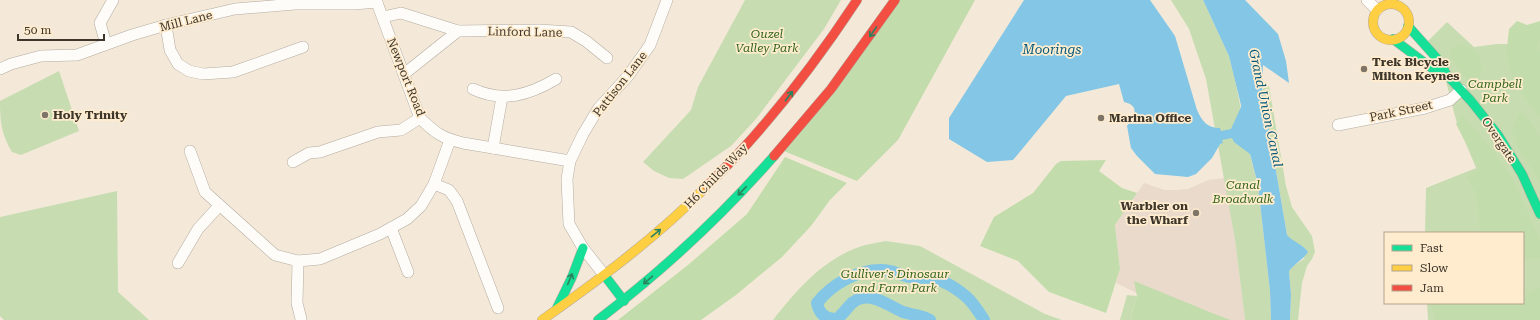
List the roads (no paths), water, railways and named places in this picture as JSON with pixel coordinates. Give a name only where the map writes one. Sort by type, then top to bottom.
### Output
[{"type":"street","points":[[106,44],[100,24],[112,0]]},
{"type":"street","name":"Pattison Lane","points":[[605,276],[583,248],[569,224],[567,179],[570,161],[583,134],[598,109],[628,76],[650,45],[667,0]]},
{"type":"street","name":"H6 Childs Way","points":[[542,320],[605,276],[669,223],[722,172],[778,110],[837,32],[857,0]]},
{"type":"street","points":[[598,320],[624,301],[690,244],[747,186],[802,124],[860,50],[895,0]]},
{"type":"street","points":[[1367,0],[1377,10]]},
{"type":"street","points":[[1398,0],[1377,10],[1373,20],[1376,31],[1383,38],[1393,39],[1402,35],[1408,23],[1411,6]]},
{"type":"street","name":"Mill Lane","points":[[0,69],[41,56],[77,55],[166,25],[242,8],[295,4],[354,4],[376,1]]},
{"type":"street","name":"Newport Road","points":[[376,1],[420,118],[433,132],[450,140],[570,161]]},
{"type":"street","points":[[1387,4],[1393,4],[1404,9],[1408,23]]},
{"type":"street","name":"Linford Lane","points":[[383,17],[401,13],[458,31],[539,30],[571,32],[586,41],[607,58]]},
{"type":"street","name":"Overgate","points":[[1408,23],[1441,63],[1446,74],[1471,101],[1498,135],[1522,174],[1540,214]]},
{"type":"street","points":[[166,25],[170,50],[178,64],[189,71],[203,74],[233,72],[303,47]]},
{"type":"street","points":[[404,74],[458,31]]},
{"type":"street","name":"Overgate","points":[[1393,39],[1433,69],[1446,74]]},
{"type":"street","points":[[473,89],[485,95],[502,97],[543,88],[556,80]]},
{"type":"street","name":"Park Street","points":[[1338,125],[1425,108],[1450,100],[1461,90]]},
{"type":"street","points":[[494,148],[502,97]]},
{"type":"street","points":[[293,162],[309,153],[320,152],[378,132],[401,130],[420,118]]},
{"type":"street","points":[[190,151],[205,192],[275,255],[298,261],[320,259],[391,228],[407,219],[421,206],[434,184],[450,140]]},
{"type":"street","points":[[434,184],[449,190],[457,201],[498,308]]},
{"type":"street","points":[[178,263],[198,229],[219,206]]},
{"type":"street","points":[[391,228],[408,272]]},
{"type":"street","points":[[557,310],[583,248]]},
{"type":"street","points":[[298,261],[297,303],[301,319]]},
{"type":"street","points":[[605,276],[624,301]]},
{"type":"water","name":"Moorings","points":[[1024,0],[1150,0],[1175,36],[1199,114],[1203,121],[1208,125],[1215,128],[1220,128],[1221,131],[1231,129],[1241,105],[1229,56],[1203,0],[1245,0],[1278,34],[1286,61],[1289,83],[1263,65],[1262,89],[1287,235],[1308,252],[1289,271],[1291,295],[1290,320],[1271,320],[1270,291],[1258,185],[1250,154],[1234,142],[1232,138],[1222,140],[1223,143],[1220,144],[1212,158],[1196,174],[1188,177],[1155,174],[1131,148],[1127,126],[1134,115],[1134,109],[1133,106],[1124,102],[1119,84],[1066,96],[1013,160],[987,162],[949,139],[949,118]]},
{"type":"waterway","points":[[930,320],[903,312],[884,302],[871,298],[858,299],[852,303],[837,319],[833,319],[824,316],[819,310],[817,303],[830,290],[846,279],[864,272],[886,270],[909,277],[934,278],[948,284],[969,299],[984,320]]},
{"type":"place","name":"Trek Bicycle Milton Keynes","points":[[1364,69]]},
{"type":"place","name":"Holy Trinity","points":[[45,115]]},
{"type":"place","name":"Marina Office","points":[[1101,118]]},
{"type":"place","name":"Warbler on the Wharf","points":[[1196,213]]},
{"type":"park label","name":"Ouzel Valley Park","points":[[767,41]]},
{"type":"park label","name":"Campbell Park","points":[[1495,91]]},
{"type":"park label","name":"Canal Broadwalk","points":[[1243,192]]},
{"type":"park label","name":"Gulliver's Dinosaur and Farm Park","points":[[895,281]]},
{"type":"water label","name":"Grand Union Canal","points":[[1266,108]]}]
